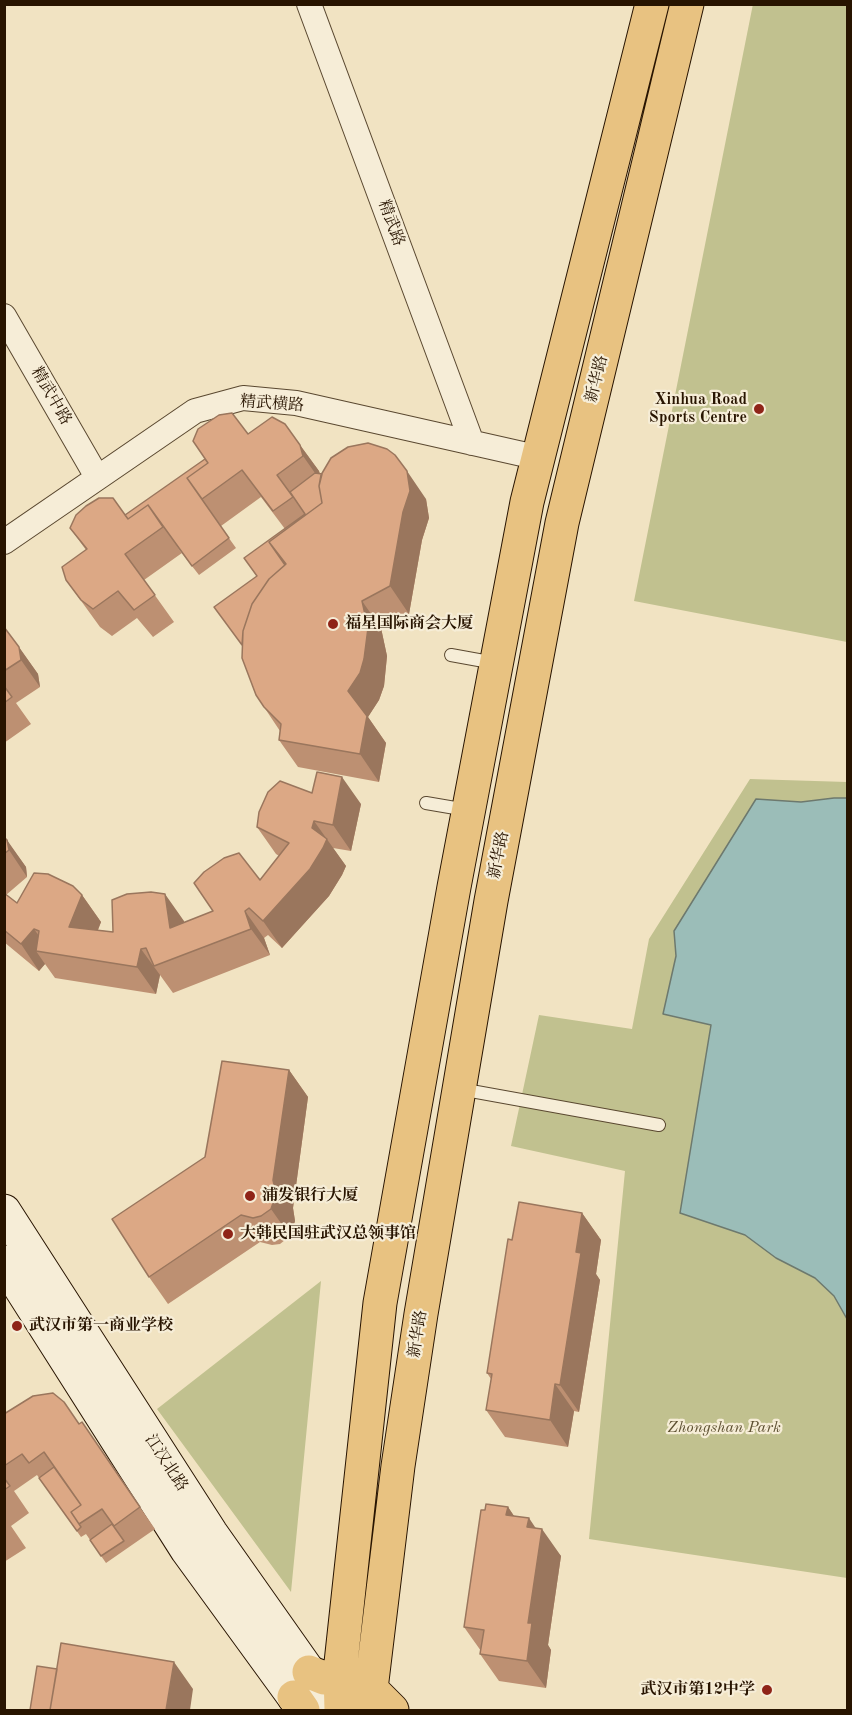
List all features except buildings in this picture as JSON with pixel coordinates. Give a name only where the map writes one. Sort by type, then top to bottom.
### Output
[{"type":"main road","points":[[341,1710],[313,1692],[468,810],[527,502],[540,458],[652,4]]},
{"type":"main road","name":"新华路","points":[[372,1703],[405,1419],[491,901],[562,523],[687,4]]},
{"type":"main road","name":"江汉北路","points":[[4,1211],[313,1692]]},
{"type":"main road","name":"江汉北路","points":[[4,1262],[187,1550],[313,1692],[332,1710]]},
{"type":"street","name":"精武路","points":[[309,4],[472,442]]},
{"type":"street","name":"精武中路","points":[[4,316],[96,477]]},
{"type":"street","name":"精武横路","points":[[4,542],[195,411],[243,398],[296,403],[540,458]]},
{"type":"lane","points":[[451,655],[496,664]]},
{"type":"lane","points":[[426,803],[468,810]]},
{"type":"lane","points":[[459,1089],[659,1125]]},
{"type":"green space","name":"Xinhua Road Sports Centre","points":[[753,4],[847,5],[847,642],[634,601]]},
{"type":"green space","name":"Zhongshan Park","points":[[750,779],[847,782],[847,1578],[589,1539],[625,1171],[511,1146],[539,1015],[632,1029],[649,939]]},
{"type":"green space","points":[[321,1281],[291,1592],[157,1409]]},
{"type":"water","points":[[848,798],[847,1319],[834,1296],[815,1278],[776,1258],[745,1235],[680,1213],[711,1025],[663,1014],[676,956],[674,931],[756,799],[801,802]]},
{"type":"place","name":"Xinhua Road Sports Centre","points":[[759,409]]},
{"type":"place","name":"福星国际商会大厦","points":[[333,624]]},
{"type":"place","name":"浦发银行大厦","points":[[250,1196]]},
{"type":"place","name":"大韩民国驻武汉总领事馆","points":[[228,1234]]},
{"type":"place","name":"武汉市第一商业学校","points":[[17,1326]]},
{"type":"place","name":"武汉市第12中学","points":[[767,1690]]}]
